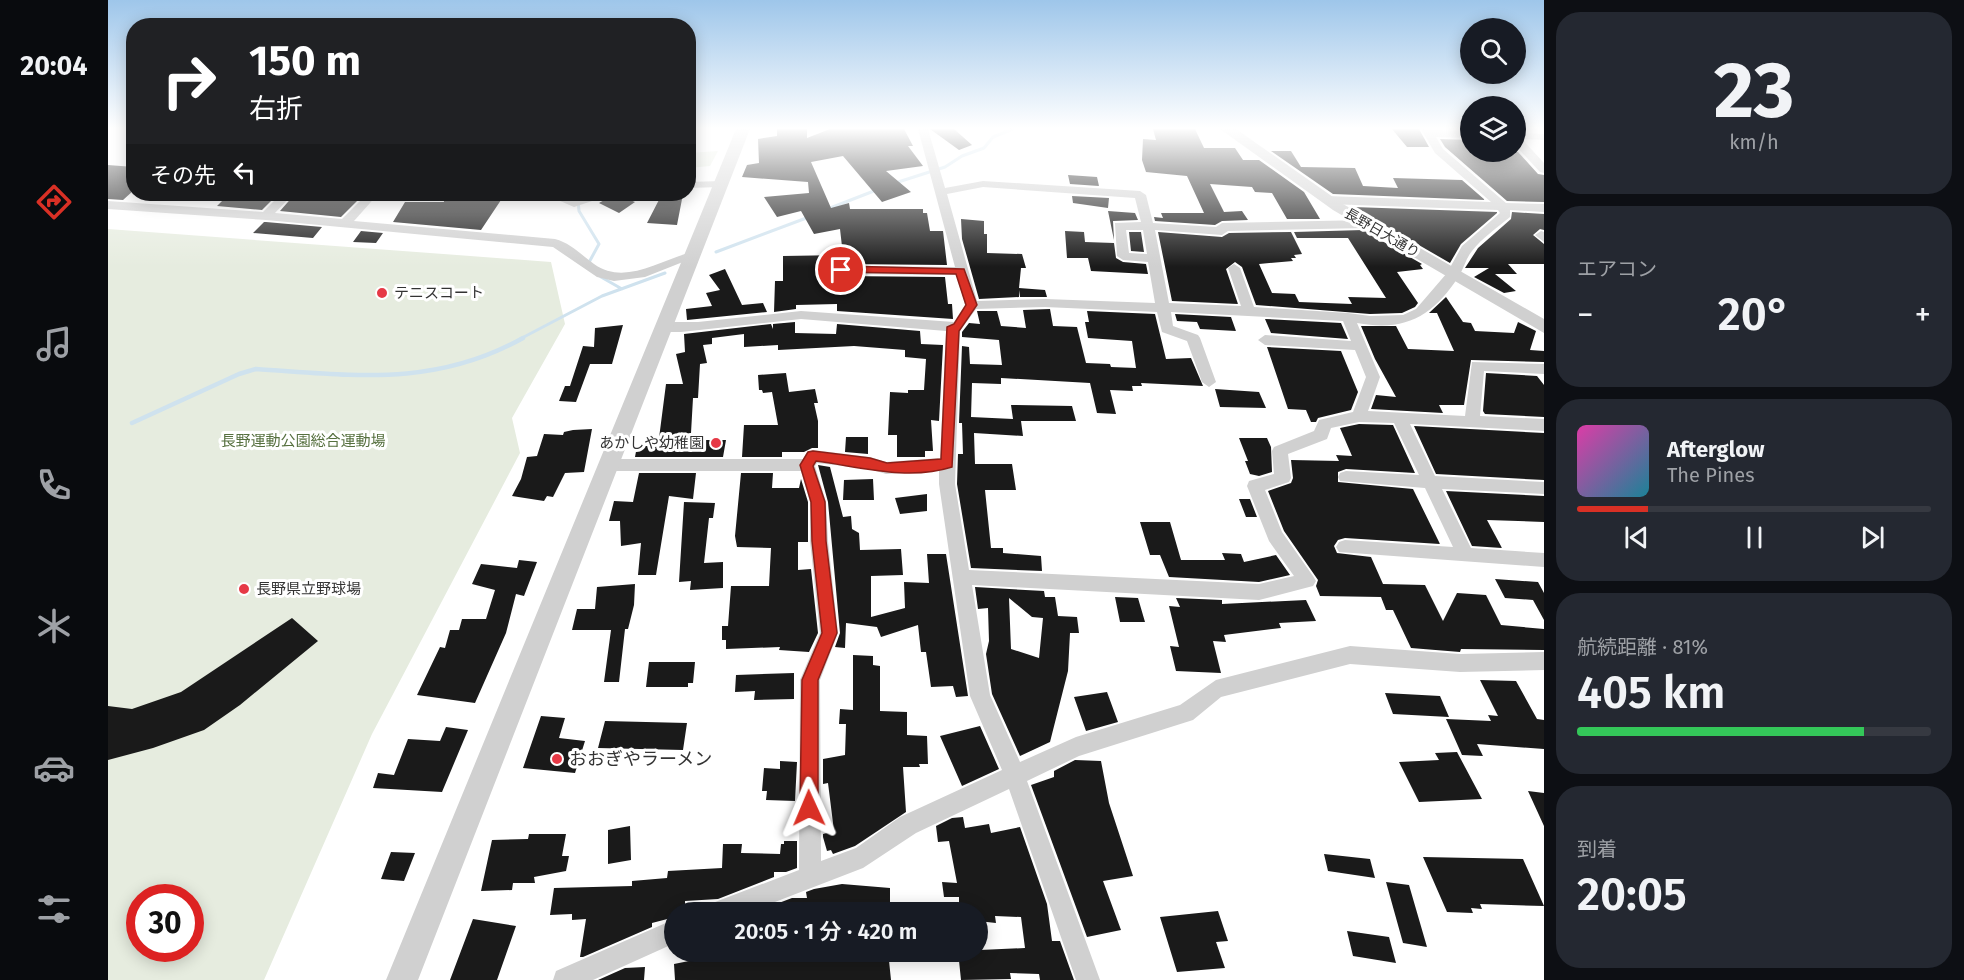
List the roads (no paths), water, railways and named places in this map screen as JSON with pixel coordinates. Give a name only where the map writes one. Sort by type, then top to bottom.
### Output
[{"type":"street","points":[[402,980],[725,175]]},
{"type":"street","points":[[936,175],[972,305]]},
{"type":"street","name":"長野日大通り","points":[[1291,175],[1366,224],[1544,327]]},
{"type":"street","points":[[972,305],[1045,303],[1249,311],[1347,317],[1370,321],[1405,319],[1421,312],[1453,275],[1466,249],[1506,214],[1503,207],[1466,175]]},
{"type":"street","points":[[696,185],[721,184]]},
{"type":"street","points":[[940,192],[983,184],[1140,195],[1167,329],[1193,338],[1209,382]]},
{"type":"street","points":[[1327,200],[1544,208]]},
{"type":"street","points":[[266,216],[280,201]]},
{"type":"street","points":[[345,223],[366,201]]},
{"type":"street","points":[[108,205],[266,216],[555,243],[571,249],[590,267],[620,279],[692,256]]},
{"type":"street","points":[[1154,259],[1123,256],[1119,226],[1222,231],[1222,226],[1366,224]]},
{"type":"street","points":[[1234,268],[1249,311]]},
{"type":"street","points":[[841,270],[961,271]]},
{"type":"street","points":[[664,327],[685,328],[801,315],[958,327],[972,305]]},
{"type":"street","points":[[1347,317],[1373,377],[1359,416]]},
{"type":"street","points":[[953,327],[947,484],[980,696],[1013,775],[1088,980]]},
{"type":"street","points":[[1265,340],[1360,346]]},
{"type":"street","points":[[1472,422],[1477,366],[1544,369]]},
{"type":"street","points":[[960,577],[1259,592],[1307,581],[1275,536],[1256,486],[1283,478],[1280,451],[1321,435],[1324,424],[1359,416],[1544,425]]},
{"type":"street","points":[[1399,418],[1466,555]]},
{"type":"street","points":[[807,465],[813,456],[870,463],[886,468],[947,464]]},
{"type":"street","points":[[608,465],[807,465]]},
{"type":"street","points":[[807,465],[818,502],[819,541],[830,633],[810,680],[810,876]]},
{"type":"street","points":[[1346,477],[1544,488]]},
{"type":"street","points":[[1345,547],[1544,560]]},
{"type":"street","points":[[744,902],[863,857],[908,825],[1076,747],[1186,712],[1216,689],[1350,655],[1460,663],[1544,661]]},
{"type":"street","points":[[566,980],[664,936]]},
{"type":"waterway","points":[[895,183],[921,175]]},
{"type":"waterway","points":[[825,210],[879,189]]},
{"type":"waterway","points":[[578,201],[579,211],[599,244],[587,266]]},
{"type":"waterway","points":[[716,252],[809,217]]},
{"type":"waterway","points":[[622,289],[665,273]]},
{"type":"waterway","points":[[601,277],[622,289]]},
{"type":"waterway","points":[[520,339],[602,296],[622,289]]},
{"type":"waterway","points":[[132,423],[239,374],[256,369],[359,375],[425,371],[457,365],[490,354],[523,338]]},
{"type":"place","name":"テニスコート","points":[[382,293]]},
{"type":"place","name":"あかしや幼稚園","points":[[716,443]]},
{"type":"place","name":"長野県立野球場","points":[[244,589]]},
{"type":"place","name":"おおぎやラーメン","points":[[557,759]]},
{"type":"park label","name":"長野運動公園総合運動場","points":[[303,441]]}]
